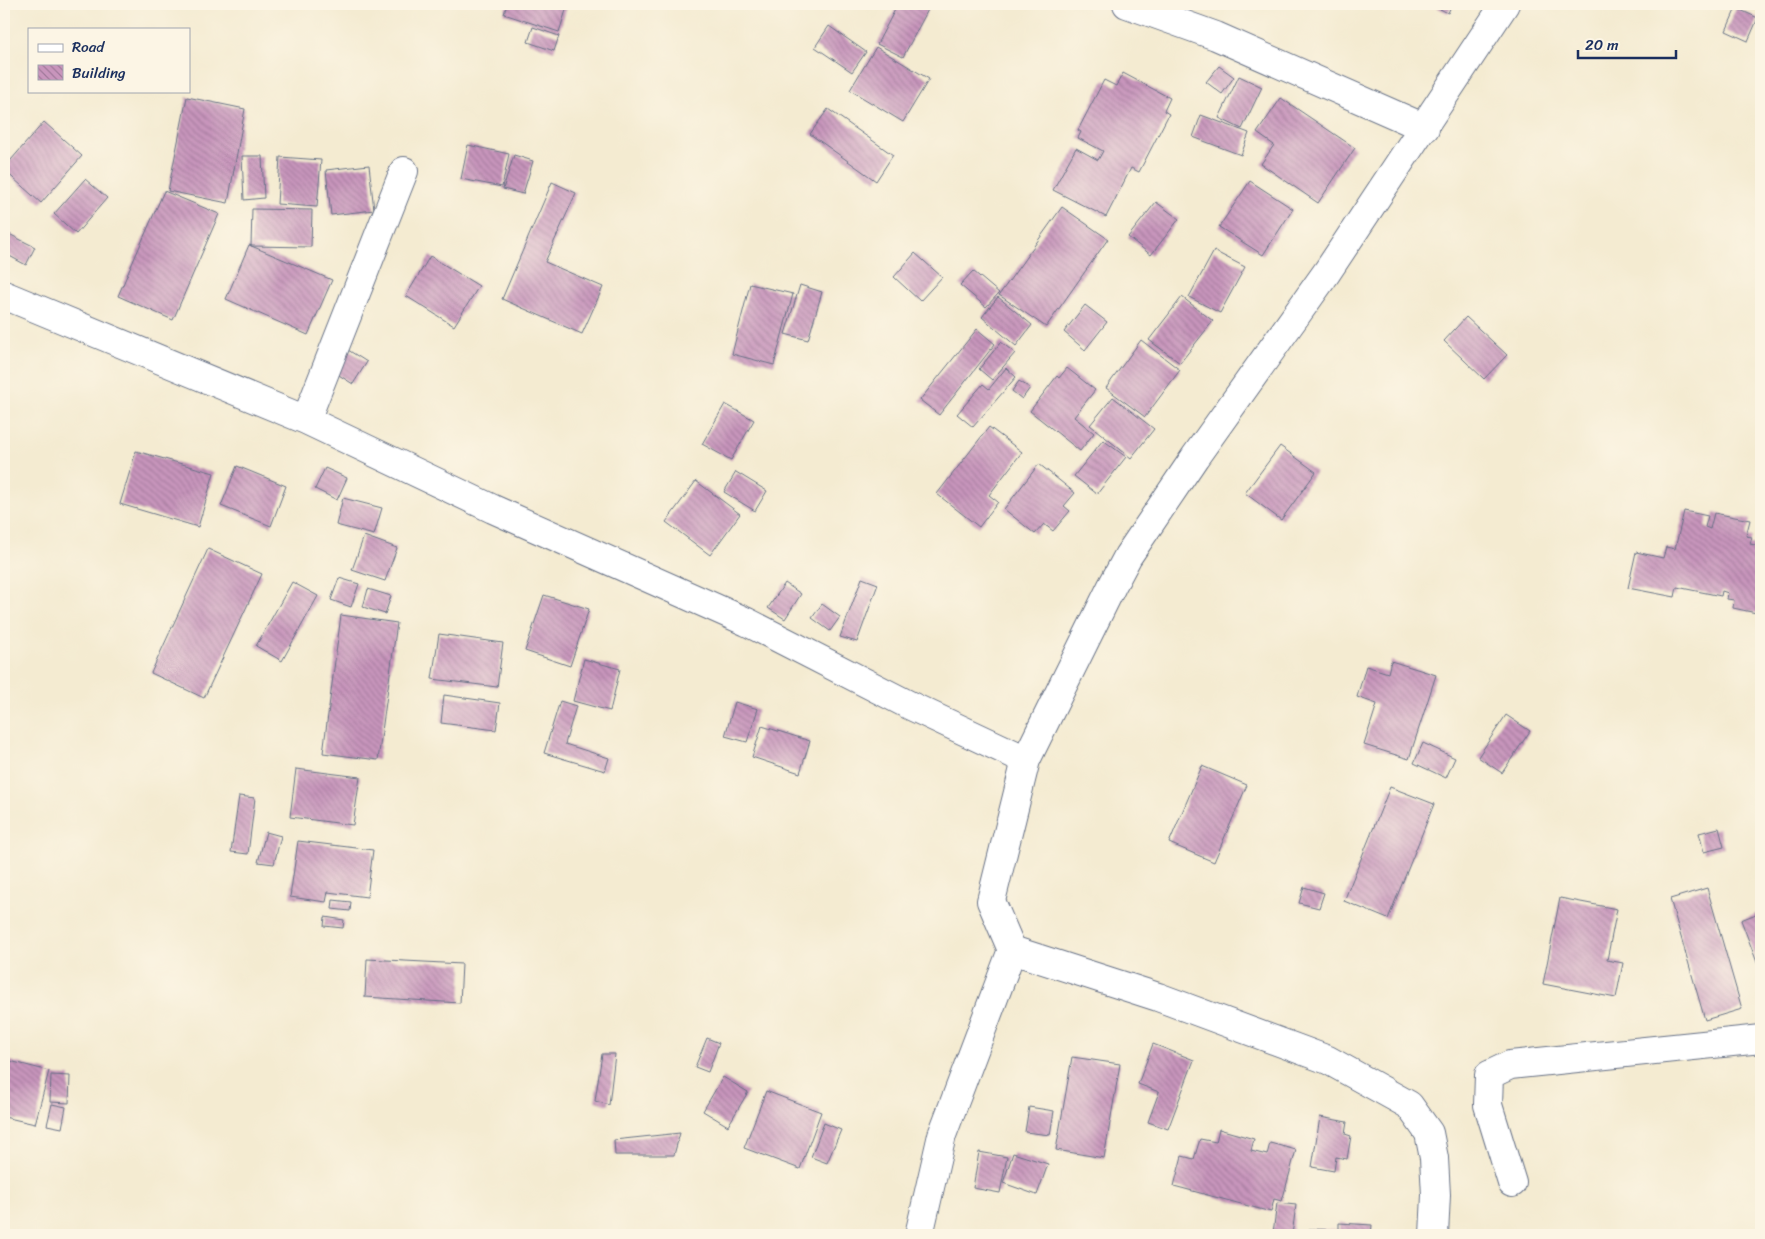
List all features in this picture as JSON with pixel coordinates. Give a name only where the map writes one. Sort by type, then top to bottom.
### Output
[{"type":"street","points":[[1126,4],[1216,36],[1425,128]]},
{"type":"street","points":[[919,1235],[942,1135],[1012,950],[991,901],[1026,760],[1128,556],[1195,457],[1327,272],[1425,128],[1505,4]]},
{"type":"street","points":[[306,420],[404,171]]},
{"type":"street","points":[[4,295],[306,420],[493,509],[747,622],[910,706],[1026,760]]},
{"type":"street","points":[[1012,950],[1158,997],[1328,1060],[1409,1105],[1429,1133],[1431,1141],[1436,1195],[1434,1235]]},
{"type":"street","points":[[1512,1183],[1488,1105],[1488,1075],[1510,1065],[1761,1039]]},
{"type":"building","points":[[507,4],[568,4],[559,32],[504,14]]},
{"type":"building","points":[[898,4],[931,4],[903,57],[877,44]]},
{"type":"building","points":[[1430,4],[1452,4],[1448,13]]},
{"type":"building","points":[[1736,8],[1758,18],[1748,41],[1726,31]]},
{"type":"building","points":[[829,26],[866,52],[852,72],[815,47]]},
{"type":"building","points":[[533,27],[559,36],[554,51],[528,42]]},
{"type":"building","points":[[876,47],[929,79],[903,122],[850,90]]},
{"type":"building","points":[[1219,66],[1234,77],[1222,94],[1206,82]]},
{"type":"building","points":[[1123,73],[1170,98],[1164,111],[1169,114],[1139,172],[1131,168],[1106,217],[1053,190],[1076,148],[1098,160],[1103,151],[1078,138],[1081,132],[1078,130],[1104,80],[1116,86]]},
{"type":"building","points":[[1239,76],[1262,87],[1242,129],[1219,118]]},
{"type":"building","points":[[187,97],[245,109],[228,203],[168,191]]},
{"type":"building","points":[[1281,98],[1355,148],[1318,203],[1261,164],[1274,145],[1257,133]]},
{"type":"building","points":[[828,109],[893,155],[876,181],[810,134]]},
{"type":"building","points":[[1201,115],[1249,133],[1241,155],[1193,137]]},
{"type":"building","points":[[44,122],[82,156],[41,203],[4,168]]},
{"type":"building","points":[[468,145],[509,154],[502,187],[461,179]]},
{"type":"building","points":[[514,155],[533,161],[523,194],[503,189]]},
{"type":"building","points":[[242,156],[262,156],[264,198],[244,200]]},
{"type":"building","points":[[280,157],[321,160],[317,207],[277,204]]},
{"type":"building","points":[[369,165],[374,210],[331,215],[326,170]]},
{"type":"building","points":[[85,179],[107,198],[76,234],[54,214]]},
{"type":"building","points":[[1250,181],[1293,209],[1263,255],[1219,227]]},
{"type":"building","points":[[552,182],[576,193],[545,262],[603,287],[582,334],[502,299]]},
{"type":"building","points":[[164,191],[219,214],[173,320],[118,296]]},
{"type":"building","points":[[1156,202],[1179,219],[1151,255],[1128,237]]},
{"type":"building","points":[[1062,207],[1108,239],[1046,327],[999,295]]},
{"type":"building","points":[[252,209],[312,210],[311,247],[251,246]]},
{"type":"building","points":[[7,233],[35,247],[26,265],[4,253],[4,238]]},
{"type":"building","points":[[249,245],[332,280],[308,335],[226,299]]},
{"type":"building","points":[[1214,251],[1245,267],[1220,313],[1189,297]]},
{"type":"building","points":[[915,253],[942,277],[920,301],[894,277]]},
{"type":"building","points":[[430,256],[479,286],[454,326],[406,296]]},
{"type":"building","points":[[973,271],[999,293],[986,307],[960,285]]},
{"type":"building","points":[[750,284],[793,294],[774,365],[732,354]]},
{"type":"building","points":[[800,285],[822,292],[808,340],[785,334]]},
{"type":"building","points":[[998,297],[1032,325],[1016,346],[982,317]]},
{"type":"building","points":[[1182,297],[1213,321],[1180,363],[1149,340]]},
{"type":"building","points":[[1085,305],[1107,322],[1085,350],[1064,332]]},
{"type":"building","points":[[1466,317],[1507,355],[1484,379],[1444,341]]},
{"type":"building","points":[[977,329],[995,344],[939,415],[920,400]]},
{"type":"building","points":[[1141,340],[1180,370],[1145,417],[1106,388]]},
{"type":"building","points":[[1001,342],[1015,353],[992,380],[979,369]]},
{"type":"building","points":[[348,350],[367,362],[353,384],[334,372]]},
{"type":"building","points":[[1006,368],[1016,377],[973,427],[957,414],[983,384],[989,389]]},
{"type":"building","points":[[1067,368],[1095,390],[1074,417],[1094,433],[1080,451],[1030,411],[1057,376],[1059,378]]},
{"type":"building","points":[[1019,381],[1030,388],[1022,399],[1012,391]]},
{"type":"building","points":[[1113,397],[1154,429],[1131,458],[1090,425]]},
{"type":"building","points":[[725,404],[754,420],[731,460],[702,444]]},
{"type":"building","points":[[989,427],[1022,452],[989,495],[998,502],[979,527],[937,494]]},
{"type":"building","points":[[1103,440],[1126,457],[1097,494],[1074,476]]},
{"type":"building","points":[[1280,446],[1316,472],[1281,520],[1245,493]]},
{"type":"building","points":[[136,451],[214,473],[198,527],[120,504]]},
{"type":"building","points":[[1039,464],[1075,493],[1064,506],[1070,511],[1053,531],[1044,524],[1035,534],[1004,509]]},
{"type":"building","points":[[237,466],[286,486],[271,526],[221,506]]},
{"type":"building","points":[[325,468],[347,478],[337,500],[315,489]]},
{"type":"building","points":[[736,472],[767,491],[755,511],[724,492]]},
{"type":"building","points":[[696,481],[740,514],[710,555],[666,522]]},
{"type":"building","points":[[343,498],[382,508],[374,535],[336,525]]},
{"type":"building","points":[[1684,511],[1708,516],[1705,527],[1710,529],[1714,513],[1750,520],[1746,536],[1752,537],[1750,544],[1761,546],[1761,572],[1759,572],[1758,576],[1761,577],[1761,614],[1733,608],[1734,600],[1727,599],[1728,593],[1722,591],[1721,596],[1677,587],[1675,597],[1628,588],[1636,552],[1663,558],[1666,547],[1675,549]]},
{"type":"building","points":[[364,536],[397,548],[385,581],[352,570]]},
{"type":"building","points":[[208,549],[262,574],[204,698],[151,673]]},
{"type":"building","points":[[339,578],[359,584],[351,607],[331,600]]},
{"type":"building","points":[[862,578],[878,584],[857,642],[840,637]]},
{"type":"building","points":[[292,582],[318,596],[282,661],[256,646]]},
{"type":"building","points":[[785,583],[801,594],[785,619],[768,608]]},
{"type":"building","points":[[368,589],[391,596],[385,614],[363,607]]},
{"type":"building","points":[[544,595],[589,609],[570,666],[525,651]]},
{"type":"building","points":[[822,604],[840,617],[830,631],[812,618]]},
{"type":"building","points":[[341,615],[397,623],[378,760],[323,753]]},
{"type":"building","points":[[439,634],[503,643],[497,687],[432,679]]},
{"type":"building","points":[[584,659],[620,669],[610,711],[573,701]]},
{"type":"building","points":[[1391,661],[1436,675],[1409,759],[1364,745],[1377,704],[1357,697],[1366,666],[1388,673]]},
{"type":"building","points":[[444,695],[500,703],[496,730],[441,723]]},
{"type":"building","points":[[560,701],[576,706],[565,744],[609,758],[605,771],[544,753]]},
{"type":"building","points":[[735,702],[758,709],[747,742],[725,736]]},
{"type":"building","points":[[1506,715],[1530,731],[1502,773],[1478,757]]},
{"type":"building","points":[[762,726],[810,741],[800,773],[752,757]]},
{"type":"building","points":[[1423,743],[1455,758],[1446,778],[1414,763]]},
{"type":"building","points":[[1202,766],[1247,785],[1214,862],[1169,843]]},
{"type":"building","points":[[296,769],[360,777],[353,825],[290,817]]},
{"type":"building","points":[[1390,787],[1434,804],[1388,919],[1344,901]]},
{"type":"building","points":[[239,796],[255,798],[248,854],[231,852]]},
{"type":"building","points":[[1719,828],[1724,847],[1704,852],[1699,833]]},
{"type":"building","points":[[266,832],[281,836],[274,864],[258,862]]},
{"type":"building","points":[[298,841],[373,850],[367,897],[328,892],[326,902],[290,897]]},
{"type":"building","points":[[1304,887],[1324,893],[1319,908],[1299,903]]},
{"type":"building","points":[[1707,888],[1742,1009],[1705,1020],[1670,899]]},
{"type":"building","points":[[1560,898],[1617,909],[1607,960],[1623,963],[1616,998],[1543,984]]},
{"type":"building","points":[[333,900],[351,902],[350,911],[332,909]]},
{"type":"building","points":[[1761,912],[1761,964],[1758,965],[1741,920]]},
{"type":"building","points":[[325,917],[344,920],[343,928],[324,926]]},
{"type":"building","points":[[367,959],[462,964],[460,1003],[365,997]]},
{"type":"building","points":[[707,1038],[719,1043],[708,1072],[695,1067]]},
{"type":"building","points":[[1153,1044],[1194,1060],[1168,1129],[1148,1122],[1159,1092],[1138,1084]]},
{"type":"building","points":[[602,1054],[615,1054],[609,1105],[595,1101]]},
{"type":"building","points":[[1072,1057],[1120,1064],[1104,1158],[1056,1150]]},
{"type":"building","points":[[6,1060],[49,1071],[35,1124],[4,1117]]},
{"type":"building","points":[[51,1075],[70,1076],[69,1103],[50,1102]]},
{"type":"building","points":[[723,1077],[748,1092],[728,1126],[703,1111]]},
{"type":"building","points":[[766,1091],[821,1112],[800,1169],[744,1148]]},
{"type":"building","points":[[52,1104],[66,1107],[62,1128],[47,1125]]},
{"type":"building","points":[[1029,1107],[1054,1111],[1050,1135],[1025,1132]]},
{"type":"building","points":[[1320,1117],[1347,1122],[1345,1134],[1351,1136],[1347,1159],[1336,1157],[1334,1171],[1312,1167]]},
{"type":"building","points":[[824,1123],[841,1130],[827,1163],[811,1157]]},
{"type":"building","points":[[1219,1129],[1254,1139],[1251,1151],[1267,1155],[1270,1143],[1296,1150],[1282,1201],[1274,1199],[1271,1212],[1174,1186],[1182,1156],[1194,1159],[1200,1139],[1216,1142]]},
{"type":"building","points":[[680,1133],[674,1155],[615,1155],[614,1140]]},
{"type":"building","points":[[979,1152],[1007,1157],[1000,1193],[973,1188]]},
{"type":"building","points":[[1013,1153],[1048,1164],[1037,1195],[1003,1183]]},
{"type":"building","points":[[1277,1203],[1296,1205],[1292,1235],[1273,1233]]},
{"type":"building","points":[[1339,1223],[1372,1225],[1371,1235],[1308,1235],[1309,1229],[1339,1230]]}]
